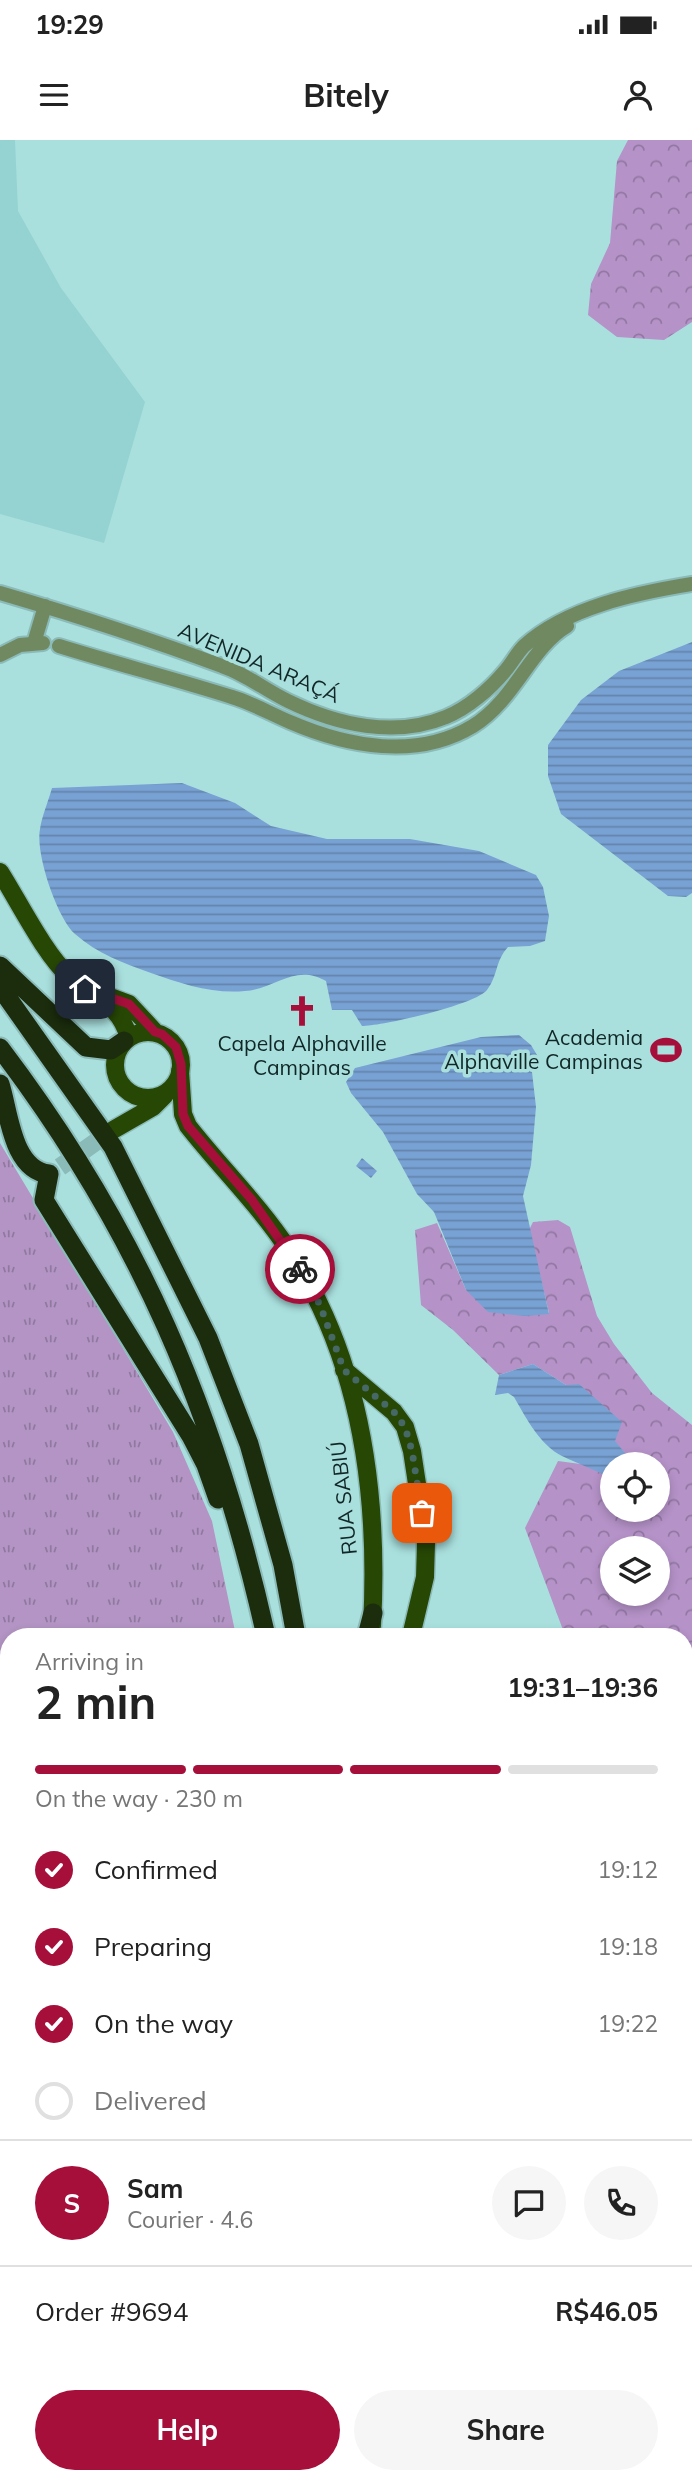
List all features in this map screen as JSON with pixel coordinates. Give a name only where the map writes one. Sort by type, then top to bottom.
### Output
[{"type":"highway","points":[[0,966],[86,1047],[110,1050],[127,1040]]},
{"type":"highway","points":[[0,987],[113,1147],[208,1338],[249,1444],[283,1566],[295,1628]]},
{"type":"highway","points":[[0,1048],[84,1169],[146,1278],[180,1355],[218,1454],[250,1563],[262,1628]]},
{"type":"highway","points":[[0,1084],[20,1153],[33,1170],[54,1170],[44,1200],[206,1465],[261,1628]]},
{"type":"highway","points":[[370,1628],[373,1613]]},
{"type":"main road","points":[[0,872],[68,976],[123,1018],[127,1040]]},
{"type":"main road","points":[[85,989],[129,1004],[155,1032]]},
{"type":"main road","points":[[144,1032],[155,1032],[162,1034],[176,1047],[180,1071],[167,1092],[153,1107],[115,1129],[125,1103],[115,1068],[118,1049],[127,1040],[144,1032]]},
{"type":"main road","name":"RUA SABIÚ","points":[[180,1071],[183,1114],[188,1126],[252,1200],[288,1249],[320,1305],[344,1370],[361,1435],[372,1503],[373,1613]]},
{"type":"main road","points":[[122,1086],[139,1097],[149,1098],[167,1092]]},
{"type":"main road","points":[[344,1370],[394,1412],[405,1427],[412,1451],[426,1543],[425,1577],[413,1628]]},
{"type":"street","name":"AVENIDA ARAÇÁ","points":[[0,593],[227,667],[287,701],[358,725],[388,729],[421,726],[449,715],[480,695],[523,647],[551,626],[595,608],[692,584]]},
{"type":"street","points":[[0,655],[20,645],[38,643],[45,606]]},
{"type":"street","name":"AVENIDA ARAÇÁ","points":[[59,646],[236,698],[293,724],[371,746],[405,748],[455,736],[476,724],[503,701],[555,635],[595,608]]},
{"type":"street","points":[[516,656],[525,674]]},
{"type":"street","points":[[449,715],[450,729],[455,736]]},
{"type":"shaded area","points":[[0,140],[15,140],[18,211],[61,288],[145,402],[104,543],[0,514]]},
{"type":"shaded area","points":[[692,642],[692,893],[686,897],[668,896],[561,814],[548,776],[548,745],[581,700],[619,671]]},
{"type":"shaded area","points":[[182,783],[235,803],[271,826],[327,839],[410,839],[479,851],[536,875],[543,887],[549,916],[545,941],[530,946],[508,947],[491,985],[479,996],[428,1014],[362,1026],[352,1010],[332,1010],[326,981],[315,976],[295,976],[256,989],[233,992],[186,984],[121,962],[75,934],[55,900],[44,869],[39,840],[52,788]]},
{"type":"shaded area","points":[[519,1035],[531,1045],[540,1060],[532,1072],[536,1107],[531,1165],[523,1196],[549,1314],[525,1316],[488,1312],[466,1290],[434,1212],[417,1194],[383,1132],[351,1093],[346,1082],[355,1068],[481,1037]]},
{"type":"shaded area","points":[[362,1158],[377,1171],[371,1178],[356,1166]]},
{"type":"shaded area","points":[[533,1364],[566,1385],[579,1384],[622,1422],[615,1441],[624,1452],[600,1452],[600,1473],[562,1456],[540,1438],[514,1397],[508,1393],[495,1395],[499,1375]]},
{"type":"green space","points":[[628,140],[692,140],[692,322],[664,340],[617,337],[588,315],[591,284],[610,243],[617,161]]},
{"type":"green space","points":[[0,1143],[173,1432],[212,1521],[234,1628],[0,1628]]},
{"type":"green space","points":[[558,1220],[570,1227],[597,1316],[614,1344],[652,1393],[692,1425],[692,1628],[562,1628],[525,1528],[558,1461],[588,1465],[600,1472],[600,1522],[670,1522],[670,1452],[624,1452],[566,1385],[533,1364],[499,1375],[453,1330],[421,1305],[415,1230],[437,1223],[466,1290],[549,1313],[529,1230],[533,1222]]},
{"type":"tunnel","points":[[60,1167],[113,1130]]},
{"type":"way so far","points":[[300,1269],[320,1305],[344,1370],[394,1412],[405,1427],[412,1451],[422,1513]]},
{"type":"place","name":"Capela Alphaville Campinas","points":[[302,1011]]},
{"type":"place","name":"Academia Alphaville Campinas","points":[[666,1050]]},
{"type":"route","points":[[85,989],[129,1004],[155,1032],[162,1034],[176,1047],[181,1064],[183,1114],[188,1126],[252,1200],[300,1269]]}]
